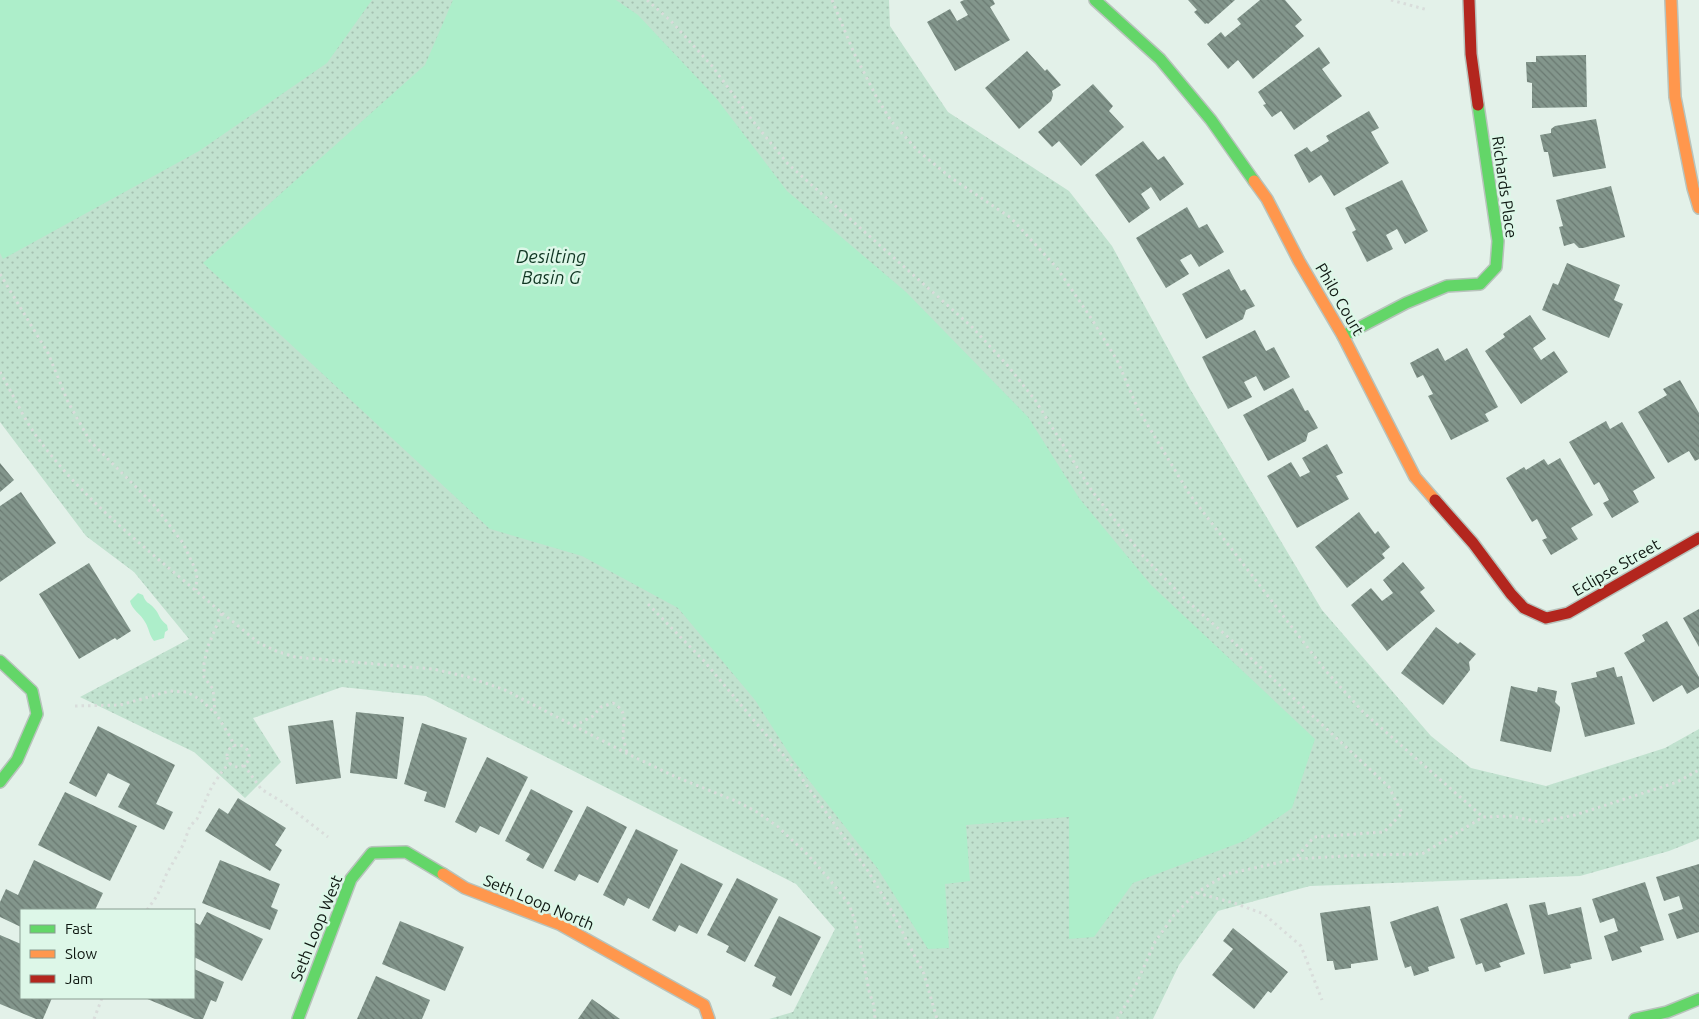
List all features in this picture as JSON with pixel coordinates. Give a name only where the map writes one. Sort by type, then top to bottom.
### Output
[{"type":"street","name":"Philo Court","points":[[1096,0],[1160,59],[1211,120],[1267,199],[1299,260],[1343,336],[1415,477],[1473,544],[1517,601],[1524,608],[1546,618]]},
{"type":"street","name":"Richards Place","points":[[1343,336],[1406,303],[1447,286],[1480,284],[1496,267],[1498,241],[1482,142],[1471,54],[1469,0]]},
{"type":"street","points":[[1671,0],[1675,97],[1693,188],[1699,208]]},
{"type":"street","name":"Eclipse Street","points":[[1546,618],[1568,613],[1699,538]]},
{"type":"street","points":[[0,661],[32,691],[37,714],[17,760],[0,782]]},
{"type":"street","name":"Seth Loop North","points":[[372,853],[406,852],[432,866],[465,888],[559,924],[704,1005],[709,1019]]},
{"type":"street","name":"Seth Loop West","points":[[298,1019],[351,878],[372,853]]},
{"type":"street","points":[[1635,1019],[1667,1012],[1699,999]]},
{"type":"path","points":[[647,0],[671,21],[712,66],[788,164],[972,327],[1002,360],[1035,400],[1092,492],[1142,556],[1185,599],[1389,787],[1402,813],[1384,832],[1314,838],[1295,859]]},
{"type":"path","points":[[832,0],[854,53],[891,121],[917,150],[950,178],[1011,218],[1057,268],[1091,318],[1116,360],[1138,409],[1190,495],[1325,670],[1364,712],[1483,818]]},
{"type":"path","points":[[1391,0],[1428,10]]},
{"type":"path","points":[[0,274],[48,353],[68,402],[90,441],[154,505],[183,543],[197,573],[196,590]]},
{"type":"path","points":[[0,372],[40,440],[82,489],[147,550],[259,643],[295,657],[433,669],[468,677],[505,690],[628,754],[676,777],[736,801],[777,826],[830,879],[848,904],[856,924],[869,991],[874,1006],[875,1019]]},
{"type":"path","points":[[648,604],[704,661],[795,769],[868,871],[888,904],[924,974],[937,1019]]},
{"type":"path","points":[[215,712],[213,690],[204,677],[204,663],[208,646],[222,613]]},
{"type":"path","points":[[75,706],[120,705],[170,691],[187,692],[201,700],[215,712],[231,738],[234,747]]},
{"type":"path","points":[[574,726],[593,716],[601,707],[613,703],[623,713],[625,723],[623,737],[628,754]]},
{"type":"path","points":[[234,747],[242,747],[247,751],[249,758],[244,765],[236,767],[230,763],[228,753],[234,747]]},
{"type":"path","points":[[148,909],[157,896],[190,826],[198,818],[212,786],[230,763]]},
{"type":"path","points":[[244,765],[261,789],[284,803],[328,837]]},
{"type":"path","points":[[1117,1019],[1131,996],[1155,942],[1174,915],[1196,893],[1227,874],[1295,859],[1422,854],[1483,818],[1510,816],[1539,822],[1575,815],[1677,782],[1699,770]]},
{"type":"path","points":[[1196,893],[1234,903],[1264,914],[1301,946],[1322,1000]]},
{"type":"path","points":[[94,1019],[102,999]]},
{"type":"shaded area","points":[[0,0],[889,0],[890,26],[948,112],[1069,191],[1112,246],[1190,389],[1322,610],[1431,736],[1471,768],[1546,786],[1665,748],[1699,729],[1699,839],[1669,851],[1580,876],[1310,886],[1218,911],[1179,965],[1153,1019],[769,1019],[793,1012],[835,929],[796,884],[426,696],[342,687],[253,718],[281,762],[245,798],[194,752],[80,697],[189,639],[134,572],[86,536],[0,422]]},
{"type":"water","points":[[0,0],[372,0],[327,63],[199,151],[3,259],[0,253]]},
{"type":"water","name":"Desilting Basin G","points":[[453,0],[616,0],[638,15],[716,98],[787,191],[906,292],[1028,417],[1079,498],[1151,585],[1315,739],[1292,808],[1244,841],[1133,883],[1094,937],[1069,939],[1069,817],[966,825],[970,881],[945,884],[949,948],[928,949],[878,869],[794,761],[755,700],[678,608],[582,556],[490,529],[203,263],[425,65]]},
{"type":"water","points":[[138,593],[143,595],[167,625],[168,630],[165,632],[164,638],[154,641],[143,619],[133,607],[130,601]]},
{"type":"building","points":[[964,0],[993,0],[995,4],[990,7],[1010,40],[955,71],[927,22],[950,9],[957,21],[968,15],[960,2]]},
{"type":"building","points":[[1188,0],[1235,0],[1208,24],[1205,24],[1194,12],[1197,10]]},
{"type":"building","points":[[1260,0],[1285,0],[1302,20],[1295,26],[1304,36],[1253,79],[1238,60],[1228,69],[1207,44],[1221,32],[1225,37],[1241,24],[1237,19]]},
{"type":"building","points":[[1319,47],[1330,63],[1322,69],[1342,96],[1294,130],[1281,111],[1272,117],[1263,105],[1266,104],[1258,92]]},
{"type":"building","points":[[1027,51],[1061,85],[1052,91],[1051,101],[1019,129],[985,88]]},
{"type":"building","points":[[1586,55],[1587,107],[1532,108],[1532,83],[1527,82],[1526,62],[1536,62],[1536,56]]},
{"type":"building","points":[[1093,84],[1113,106],[1109,111],[1124,127],[1081,166],[1059,141],[1052,147],[1038,132]]},
{"type":"building","points":[[1369,111],[1379,128],[1371,132],[1389,163],[1334,196],[1321,175],[1309,183],[1294,155],[1307,147],[1311,152],[1329,141],[1326,136]]},
{"type":"building","points":[[1596,119],[1606,168],[1553,177],[1548,152],[1544,152],[1540,135],[1551,133],[1551,129],[1555,126]]},
{"type":"building","points":[[1143,141],[1158,160],[1164,156],[1184,184],[1160,201],[1151,187],[1141,194],[1150,208],[1129,223],[1095,175]]},
{"type":"building","points":[[1402,180],[1428,231],[1405,244],[1397,229],[1386,235],[1393,249],[1367,262],[1352,232],[1356,230],[1345,208]]},
{"type":"building","points":[[1611,186],[1625,237],[1583,248],[1579,248],[1574,243],[1564,246],[1559,227],[1563,226],[1556,200]]},
{"type":"building","points":[[1187,207],[1199,228],[1207,224],[1224,252],[1199,267],[1191,254],[1180,260],[1189,274],[1166,288],[1136,238]]},
{"type":"building","points":[[1567,263],[1620,285],[1614,300],[1623,304],[1609,338],[1542,310],[1553,283],[1558,285]]},
{"type":"building","points":[[1229,269],[1241,291],[1245,289],[1255,306],[1246,310],[1243,319],[1206,339],[1182,294]]},
{"type":"building","points":[[1530,315],[1546,339],[1533,348],[1541,360],[1554,351],[1568,372],[1521,404],[1485,351],[1505,337],[1503,334]]},
{"type":"building","points":[[1255,330],[1266,351],[1274,347],[1290,377],[1264,391],[1256,376],[1244,382],[1252,397],[1228,409],[1202,357]]},
{"type":"building","points":[[1438,348],[1445,361],[1467,348],[1498,407],[1485,414],[1489,421],[1451,440],[1428,396],[1433,394],[1423,375],[1417,378],[1410,363]]},
{"type":"building","points":[[1680,380],[1699,413],[1699,459],[1695,461],[1689,451],[1668,463],[1638,412],[1667,395],[1663,389]]},
{"type":"building","points":[[1293,388],[1305,411],[1308,410],[1318,428],[1308,433],[1306,441],[1268,461],[1243,415]]},
{"type":"building","points":[[1606,421],[1610,429],[1622,422],[1655,478],[1633,491],[1639,502],[1612,518],[1603,503],[1609,500],[1599,482],[1594,485],[1569,442]]},
{"type":"building","points":[[1327,444],[1343,473],[1336,476],[1349,499],[1297,528],[1267,476],[1291,462],[1300,477],[1310,472],[1302,458]]},
{"type":"building","points":[[1560,458],[1593,515],[1571,528],[1578,539],[1551,555],[1542,540],[1547,538],[1537,519],[1532,522],[1506,478],[1524,467],[1526,470],[1544,459],[1548,465]]},
{"type":"building","points":[[0,463],[14,480],[0,492]]},
{"type":"building","points":[[21,492],[56,543],[0,582],[0,506]]},
{"type":"building","points":[[1359,512],[1375,534],[1378,531],[1390,547],[1382,554],[1385,558],[1347,588],[1315,547]]},
{"type":"building","points":[[1403,562],[1425,588],[1420,592],[1435,611],[1387,651],[1351,605],[1371,588],[1382,601],[1393,593],[1383,580]]},
{"type":"building","points":[[89,563],[131,631],[79,659],[39,594]]},
{"type":"building","points":[[1699,609],[1699,647],[1683,618]]},
{"type":"building","points":[[1667,621],[1699,677],[1699,687],[1687,694],[1682,685],[1653,702],[1624,653],[1645,641],[1642,635]]},
{"type":"building","points":[[1436,627],[1458,644],[1460,642],[1476,654],[1469,662],[1470,670],[1443,705],[1401,673]]},
{"type":"building","points":[[1614,667],[1617,677],[1622,676],[1635,724],[1585,737],[1571,683],[1597,677],[1596,672]]},
{"type":"building","points":[[1511,686],[1537,692],[1538,687],[1557,691],[1555,702],[1560,707],[1560,710],[1551,752],[1500,741]]},
{"type":"building","points":[[356,712],[404,717],[397,779],[350,773]]},
{"type":"building","points":[[333,720],[341,778],[296,784],[288,726]]},
{"type":"building","points":[[422,723],[467,738],[445,808],[424,801],[427,792],[404,784]]},
{"type":"building","points":[[98,726],[175,765],[156,804],[173,812],[164,830],[118,807],[130,784],[108,773],[96,797],[69,783]]},
{"type":"building","points":[[487,757],[528,777],[499,835],[480,826],[476,833],[455,822]]},
{"type":"building","points":[[531,789],[573,811],[543,869],[526,860],[530,854],[505,841]]},
{"type":"building","points":[[65,792],[137,826],[110,881],[38,845]]},
{"type":"building","points":[[238,798],[286,828],[275,845],[282,850],[270,871],[205,831],[219,808],[228,814]]},
{"type":"building","points":[[587,806],[627,827],[598,883],[579,874],[575,881],[554,871]]},
{"type":"building","points":[[636,829],[678,850],[649,909],[628,898],[624,906],[603,895]]},
{"type":"building","points":[[34,860],[103,893],[95,909],[20,909],[20,927],[0,917],[0,902],[6,889],[18,895]]},
{"type":"building","points":[[220,860],[280,884],[271,907],[278,910],[270,930],[202,903]]},
{"type":"building","points":[[681,863],[723,884],[697,934],[679,925],[675,932],[652,920]]},
{"type":"building","points":[[1699,864],[1699,932],[1677,939],[1668,914],[1683,909],[1679,896],[1664,901],[1656,877]]},
{"type":"building","points":[[737,878],[778,899],[745,962],[726,952],[729,946],[707,935]]},
{"type":"building","points":[[1645,882],[1664,940],[1640,947],[1642,952],[1612,961],[1604,936],[1618,931],[1614,918],[1600,923],[1592,899]]},
{"type":"building","points":[[1545,902],[1548,915],[1581,907],[1592,959],[1570,964],[1571,968],[1544,974],[1529,905]]},
{"type":"building","points":[[1507,903],[1525,954],[1499,963],[1501,967],[1485,972],[1482,963],[1476,965],[1460,919]]},
{"type":"building","points":[[1370,906],[1378,960],[1351,964],[1351,968],[1335,970],[1333,961],[1327,961],[1320,913]]},
{"type":"building","points":[[1438,906],[1455,958],[1428,967],[1429,971],[1414,976],[1411,966],[1405,968],[1390,922]]},
{"type":"building","points":[[207,912],[263,939],[242,981],[195,958],[195,922],[200,925]]},
{"type":"building","points":[[779,916],[821,937],[791,996],[772,986],[776,977],[754,966]]},
{"type":"building","points":[[400,921],[464,947],[445,991],[382,964]]},
{"type":"building","points":[[1233,928],[1288,972],[1271,993],[1268,991],[1254,1009],[1212,975],[1233,949],[1223,941]]},
{"type":"building","points":[[0,935],[20,944],[20,999],[52,999],[43,1019],[36,1019],[0,1004]]},
{"type":"building","points":[[195,969],[224,982],[216,1002],[211,1000],[203,1019],[195,1019],[147,999],[195,999]]},
{"type":"building","points":[[376,976],[430,1000],[422,1019],[357,1019]]},
{"type":"building","points":[[592,999],[620,1019],[578,1019]]},
{"type":"traffic: fast","points":[[1095,0],[1160,59],[1211,120],[1254,181]]},
{"type":"traffic: fast","points":[[1343,336],[1406,303],[1447,286],[1480,284],[1496,267],[1498,241],[1478,105]]},
{"type":"traffic: fast","points":[[0,661],[32,691],[37,714],[17,760],[0,782]]},
{"type":"traffic: fast","points":[[298,1019],[351,879],[372,853],[406,852],[443,874]]},
{"type":"traffic: fast","points":[[1635,1019],[1667,1012],[1699,999]]},
{"type":"traffic: slow","points":[[1671,0],[1675,97],[1693,188],[1699,208]]},
{"type":"traffic: slow","points":[[1254,181],[1267,199],[1299,261],[1343,336],[1415,477],[1435,500]]},
{"type":"traffic: slow","points":[[443,874],[465,888],[559,924],[704,1005],[709,1019]]},
{"type":"traffic: jam","points":[[1469,0],[1471,54],[1478,105]]},
{"type":"traffic: jam","points":[[1435,500],[1473,543],[1511,594],[1524,608],[1546,618],[1568,613],[1699,538]]}]
